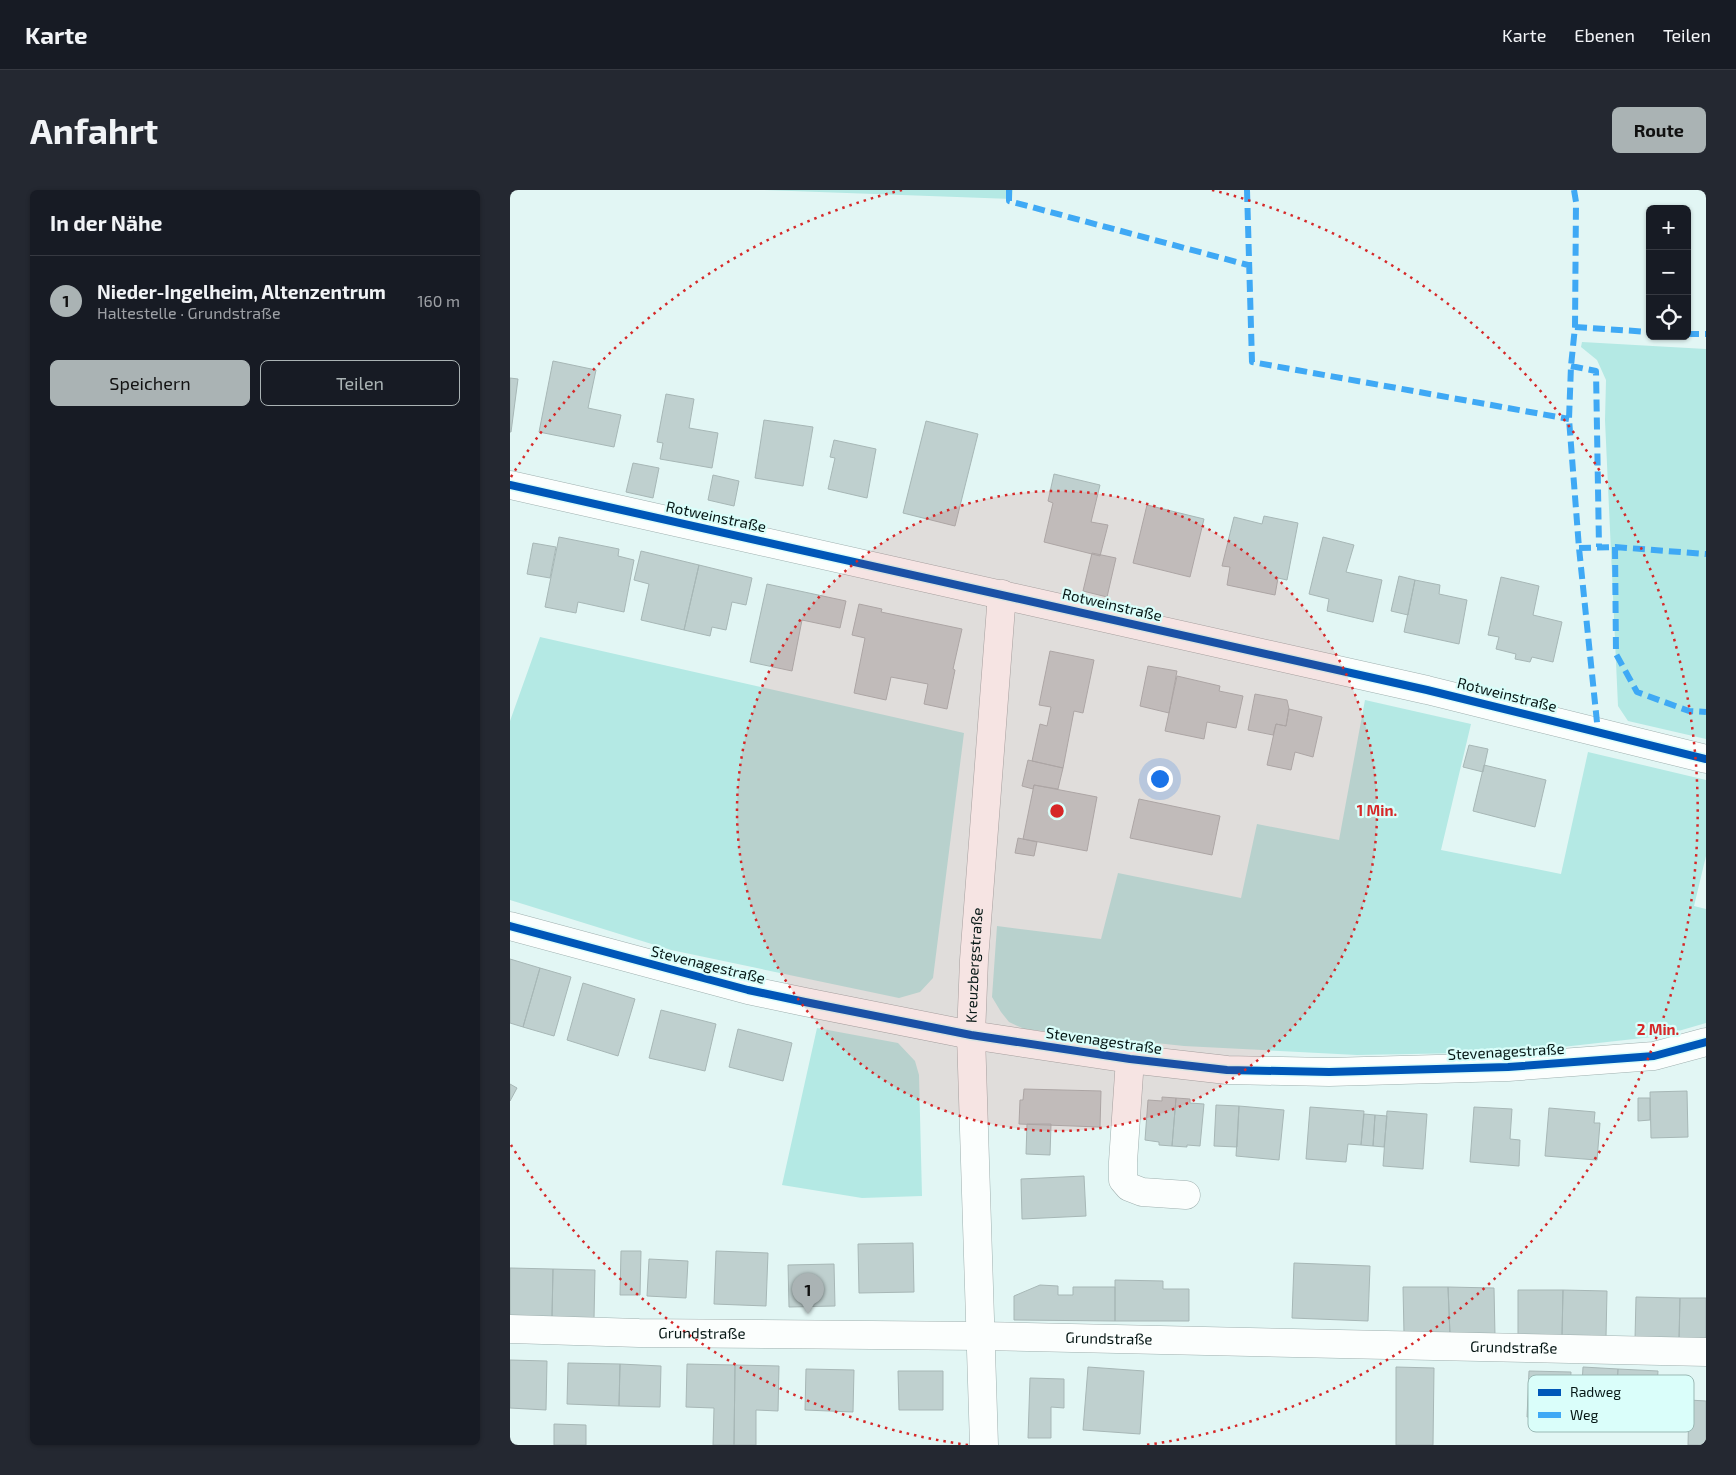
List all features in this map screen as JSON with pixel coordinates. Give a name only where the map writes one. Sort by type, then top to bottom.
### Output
[{"type":"street","name":"Rotweinstraße","points":[[510,485],[1427,690],[1706,759]]},
{"type":"street","name":"Kreuzbergstraße","points":[[984,1445],[971,1035],[974,960],[1002,594]]},
{"type":"street","name":"Stevenagestraße","points":[[510,926],[748,990],[971,1035],[1130,1059],[1236,1070],[1329,1072],[1508,1067],[1654,1056],[1706,1042]]},
{"type":"street","points":[[1130,1059],[1123,1162],[1124,1180],[1129,1187],[1142,1192],[1186,1196]]},
{"type":"street","name":"Grundstraße","points":[[510,1329],[668,1333],[981,1336],[1706,1352]]},
{"type":"shaded area","points":[[764,190],[1013,190],[1012,199]]},
{"type":"shaded area","points":[[1582,342],[1706,349],[1706,739],[1628,721],[1618,706],[1605,420],[1606,380],[1597,360],[1581,347]]},
{"type":"shaded area","points":[[540,637],[964,733],[933,978],[920,992],[899,998],[671,950],[510,900],[510,721]]},
{"type":"shaded area","points":[[1365,700],[1471,724],[1441,850],[1561,874],[1588,752],[1706,780],[1706,856],[1694,906],[1706,909],[1706,1023],[1661,1036],[1518,1052],[1357,1055],[1184,1046],[1024,1029],[1009,1022],[992,997],[997,926],[1101,939],[1118,873],[1241,898],[1257,824],[1339,840]]},
{"type":"shaded area","points":[[817,1028],[898,1043],[915,1061],[919,1075],[922,1196],[862,1198],[782,1185]]},
{"type":"building","points":[[553,361],[596,370],[588,408],[621,415],[614,447],[539,432]]},
{"type":"building","points":[[510,378],[518,379],[511,432],[510,432]]},
{"type":"building","points":[[666,394],[694,399],[689,428],[718,433],[712,468],[660,459],[663,443],[657,442]]},
{"type":"building","points":[[764,420],[813,427],[803,486],[755,478]]},
{"type":"building","points":[[926,421],[978,434],[955,526],[903,513]]},
{"type":"building","points":[[834,440],[876,449],[867,498],[828,489],[835,458],[830,457]]},
{"type":"building","points":[[633,463],[659,468],[653,498],[626,492]]},
{"type":"building","points":[[1054,474],[1100,485],[1091,522],[1108,525],[1100,556],[1044,542],[1053,503],[1048,501]]},
{"type":"building","points":[[713,475],[739,481],[734,506],[708,500]]},
{"type":"building","points":[[1147,505],[1204,519],[1190,577],[1133,563]]},
{"type":"building","points":[[1264,516],[1298,523],[1287,580],[1278,578],[1275,595],[1227,585],[1230,567],[1222,566],[1234,517],[1262,524]]},
{"type":"building","points":[[559,537],[619,549],[618,556],[634,560],[624,612],[578,602],[576,613],[545,607]]},
{"type":"building","points":[[1323,537],[1354,545],[1346,572],[1382,580],[1373,622],[1327,611],[1329,599],[1309,594]]},
{"type":"building","points":[[533,543],[556,547],[550,578],[527,574]]},
{"type":"building","points":[[641,551],[699,565],[684,630],[641,620],[649,584],[634,580]]},
{"type":"building","points":[[1092,553],[1116,558],[1107,597],[1083,591]]},
{"type":"building","points":[[699,565],[752,578],[746,605],[732,602],[726,630],[712,627],[710,636],[684,630]]},
{"type":"building","points":[[1399,576],[1415,580],[1408,615],[1391,611]]},
{"type":"building","points":[[1501,577],[1539,586],[1533,615],[1562,622],[1553,662],[1532,657],[1530,662],[1515,659],[1516,654],[1496,649],[1499,637],[1488,635]]},
{"type":"building","points":[[1415,580],[1440,585],[1439,594],[1467,600],[1459,644],[1404,632]]},
{"type":"building","points":[[767,584],[846,601],[840,628],[802,620],[792,671],[750,662]]},
{"type":"building","points":[[859,604],[882,609],[881,612],[962,629],[947,709],[924,704],[928,684],[891,677],[886,700],[854,693],[865,638],[852,635]]},
{"type":"building","points":[[1050,651],[1094,660],[1083,713],[1074,711],[1063,768],[1032,761],[1040,724],[1047,726],[1051,707],[1039,705]]},
{"type":"building","points":[[1148,666],[1177,671],[1169,713],[1140,706]]},
{"type":"building","points":[[1177,676],[1220,686],[1219,691],[1243,696],[1236,728],[1207,722],[1204,739],[1165,731]]},
{"type":"building","points":[[1255,694],[1287,700],[1289,709],[1286,726],[1276,724],[1273,735],[1248,730]]},
{"type":"building","points":[[1289,709],[1322,717],[1313,757],[1295,752],[1291,770],[1267,765],[1276,724],[1286,726]]},
{"type":"building","points":[[1469,745],[1488,749],[1483,772],[1463,767]]},
{"type":"building","points":[[1028,760],[1063,768],[1058,789],[1034,785],[1033,789],[1022,786]]},
{"type":"building","points":[[1484,765],[1546,780],[1535,827],[1473,811]]},
{"type":"building","points":[[1034,785],[1097,797],[1087,851],[1023,839]]},
{"type":"building","points":[[1139,799],[1220,816],[1212,855],[1130,838]]},
{"type":"building","points":[[1018,838],[1037,842],[1034,856],[1015,853]]},
{"type":"building","points":[[510,959],[540,968],[523,1027],[510,1023]]},
{"type":"building","points":[[540,968],[571,977],[554,1036],[523,1027]]},
{"type":"building","points":[[583,983],[635,999],[618,1056],[567,1040]]},
{"type":"building","points":[[661,1010],[716,1024],[705,1071],[649,1058]]},
{"type":"building","points":[[738,1029],[792,1043],[783,1081],[729,1067]]},
{"type":"building","points":[[510,1084],[517,1088],[510,1101]]},
{"type":"building","points":[[1024,1089],[1101,1091],[1100,1127],[1019,1124],[1020,1100],[1023,1100]]},
{"type":"building","points":[[1687,1091],[1688,1137],[1651,1138],[1650,1092]]},
{"type":"building","points":[[1162,1097],[1176,1098],[1172,1146],[1159,1145],[1159,1142],[1145,1140],[1148,1100],[1162,1101]]},
{"type":"building","points":[[1176,1098],[1190,1099],[1190,1103],[1204,1104],[1200,1146],[1172,1146]]},
{"type":"building","points":[[1638,1098],[1650,1098],[1650,1120],[1638,1121]]},
{"type":"building","points":[[1216,1105],[1239,1106],[1237,1147],[1214,1146]]},
{"type":"building","points":[[1239,1106],[1284,1110],[1279,1160],[1236,1156]]},
{"type":"building","points":[[1310,1107],[1364,1111],[1361,1145],[1348,1144],[1346,1162],[1306,1159]]},
{"type":"building","points":[[1474,1107],[1512,1109],[1510,1139],[1520,1140],[1519,1166],[1470,1162]]},
{"type":"building","points":[[1549,1108],[1595,1112],[1594,1123],[1600,1123],[1597,1160],[1545,1156]]},
{"type":"building","points":[[1387,1111],[1427,1114],[1423,1169],[1383,1166]]},
{"type":"building","points":[[1364,1114],[1375,1115],[1373,1146],[1361,1145]]},
{"type":"building","points":[[1375,1115],[1387,1116],[1384,1147],[1373,1146]]},
{"type":"building","points":[[1027,1124],[1051,1124],[1050,1155],[1026,1154]]},
{"type":"building","points":[[1084,1176],[1086,1216],[1022,1219],[1021,1179]]},
{"type":"building","points":[[913,1243],[914,1292],[859,1293],[858,1244]]},
{"type":"building","points":[[621,1251],[641,1251],[640,1295],[620,1295]]},
{"type":"building","points":[[716,1251],[768,1253],[766,1306],[714,1304]]},
{"type":"building","points":[[649,1259],[688,1261],[686,1298],[647,1296]]},
{"type":"building","points":[[1294,1263],[1370,1266],[1368,1321],[1292,1318]]},
{"type":"building","points":[[834,1264],[835,1306],[789,1307],[788,1265]]},
{"type":"building","points":[[510,1268],[553,1269],[552,1317],[510,1316]]},
{"type":"building","points":[[553,1269],[595,1270],[594,1319],[552,1317]]},
{"type":"building","points":[[1115,1280],[1163,1281],[1163,1289],[1189,1289],[1189,1321],[1115,1321]]},
{"type":"building","points":[[1040,1285],[1058,1286],[1058,1295],[1073,1295],[1073,1287],[1115,1287],[1115,1321],[1014,1320],[1014,1296]]},
{"type":"building","points":[[1403,1287],[1448,1287],[1450,1335],[1404,1334]]},
{"type":"building","points":[[1448,1287],[1494,1288],[1495,1336],[1450,1335]]},
{"type":"building","points":[[1518,1290],[1563,1290],[1562,1336],[1518,1335]]},
{"type":"building","points":[[1563,1290],[1607,1291],[1606,1337],[1562,1336]]},
{"type":"building","points":[[1636,1297],[1680,1298],[1679,1340],[1635,1339]]},
{"type":"building","points":[[1680,1298],[1706,1298],[1706,1340],[1679,1340]]},
{"type":"building","points":[[510,1360],[547,1361],[546,1410],[510,1408]]},
{"type":"building","points":[[568,1363],[620,1364],[619,1406],[567,1404]]},
{"type":"building","points":[[620,1364],[661,1366],[660,1407],[619,1406]]},
{"type":"building","points":[[687,1364],[735,1365],[734,1445],[713,1445],[714,1408],[686,1407]]},
{"type":"building","points":[[735,1365],[779,1366],[778,1411],[756,1410],[756,1445],[734,1445]]},
{"type":"building","points":[[1088,1367],[1144,1371],[1140,1434],[1083,1430]]},
{"type":"building","points":[[1396,1367],[1434,1368],[1433,1445],[1396,1445]]},
{"type":"building","points":[[1583,1367],[1618,1369],[1618,1375],[1583,1375]]},
{"type":"building","points":[[806,1369],[854,1370],[853,1412],[805,1410]]},
{"type":"building","points":[[1618,1369],[1658,1371],[1658,1375],[1618,1375]]},
{"type":"building","points":[[898,1371],[943,1371],[943,1410],[899,1410]]},
{"type":"building","points":[[1529,1371],[1571,1372],[1571,1375],[1529,1375]]},
{"type":"building","points":[[1030,1378],[1064,1379],[1064,1408],[1051,1407],[1051,1438],[1028,1438]]},
{"type":"building","points":[[1694,1400],[1706,1401],[1706,1445],[1688,1445],[1688,1432],[1694,1432]]},
{"type":"building","points":[[554,1424],[586,1425],[586,1445],[554,1445]]},
{"type":"marked path","points":[[1009,190],[1009,201],[1248,265]]},
{"type":"marked path","points":[[1247,190],[1252,362],[1569,419]]},
{"type":"marked path","points":[[1574,190],[1576,202],[1575,327],[1569,419],[1579,548],[1598,732]]},
{"type":"marked path","points":[[1575,327],[1646,332]]},
{"type":"marked path","points":[[1691,334],[1706,334]]},
{"type":"marked path","points":[[1571,366],[1596,371],[1599,547]]},
{"type":"marked path","points":[[1615,547],[1706,554]]},
{"type":"marked path","points":[[1579,548],[1615,547],[1616,654],[1637,692],[1689,711],[1706,712]]},
{"type":"cycle path","points":[[510,485],[1427,690],[1706,759]]},
{"type":"cycle path","points":[[510,926],[748,990],[805,1002],[971,1035],[1130,1059],[1227,1070],[1329,1072],[1508,1067],[1654,1056],[1706,1042]]},
{"type":"place","name":"Nieder-Ingelheim, Altenzentrum","points":[[808,1314]]}]
